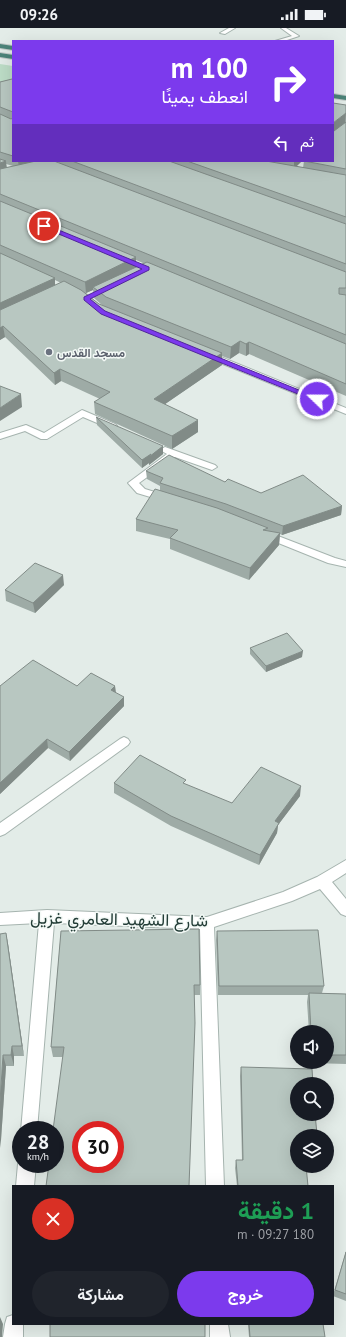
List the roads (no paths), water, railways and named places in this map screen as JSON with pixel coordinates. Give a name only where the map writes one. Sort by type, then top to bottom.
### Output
[{"type":"highway","points":[[0,46],[12,48]]},
{"type":"highway","points":[[0,55],[12,57]]},
{"type":"highway","points":[[334,96],[346,98]]},
{"type":"street","points":[[223,33],[234,28]]},
{"type":"street","points":[[282,40],[296,36],[283,28]]},
{"type":"street","points":[[199,351],[346,411]]},
{"type":"street","points":[[0,436],[26,428],[44,437],[82,413],[124,432]]},
{"type":"street","points":[[159,447],[173,454],[212,467]]},
{"type":"street","points":[[173,454],[133,483],[141,491],[177,503]]},
{"type":"street","points":[[258,531],[332,561],[346,564]]},
{"type":"street","points":[[0,830],[124,742]]},
{"type":"street","name":"شارع الشهيد العامري غزيل","points":[[0,919],[47,916],[207,923],[287,897],[322,881],[346,866]]},
{"type":"street","points":[[322,881],[346,910]]},
{"type":"street","points":[[30,1121],[47,916]]},
{"type":"street","points":[[207,923],[215,1185]]},
{"type":"street","points":[[25,1185],[26,1173]]},
{"type":"street","points":[[13,1337],[14,1325]]},
{"type":"street","points":[[219,1325],[220,1337]]},
{"type":"place","name":"مسجد القدس","points":[[49,352]]}]
